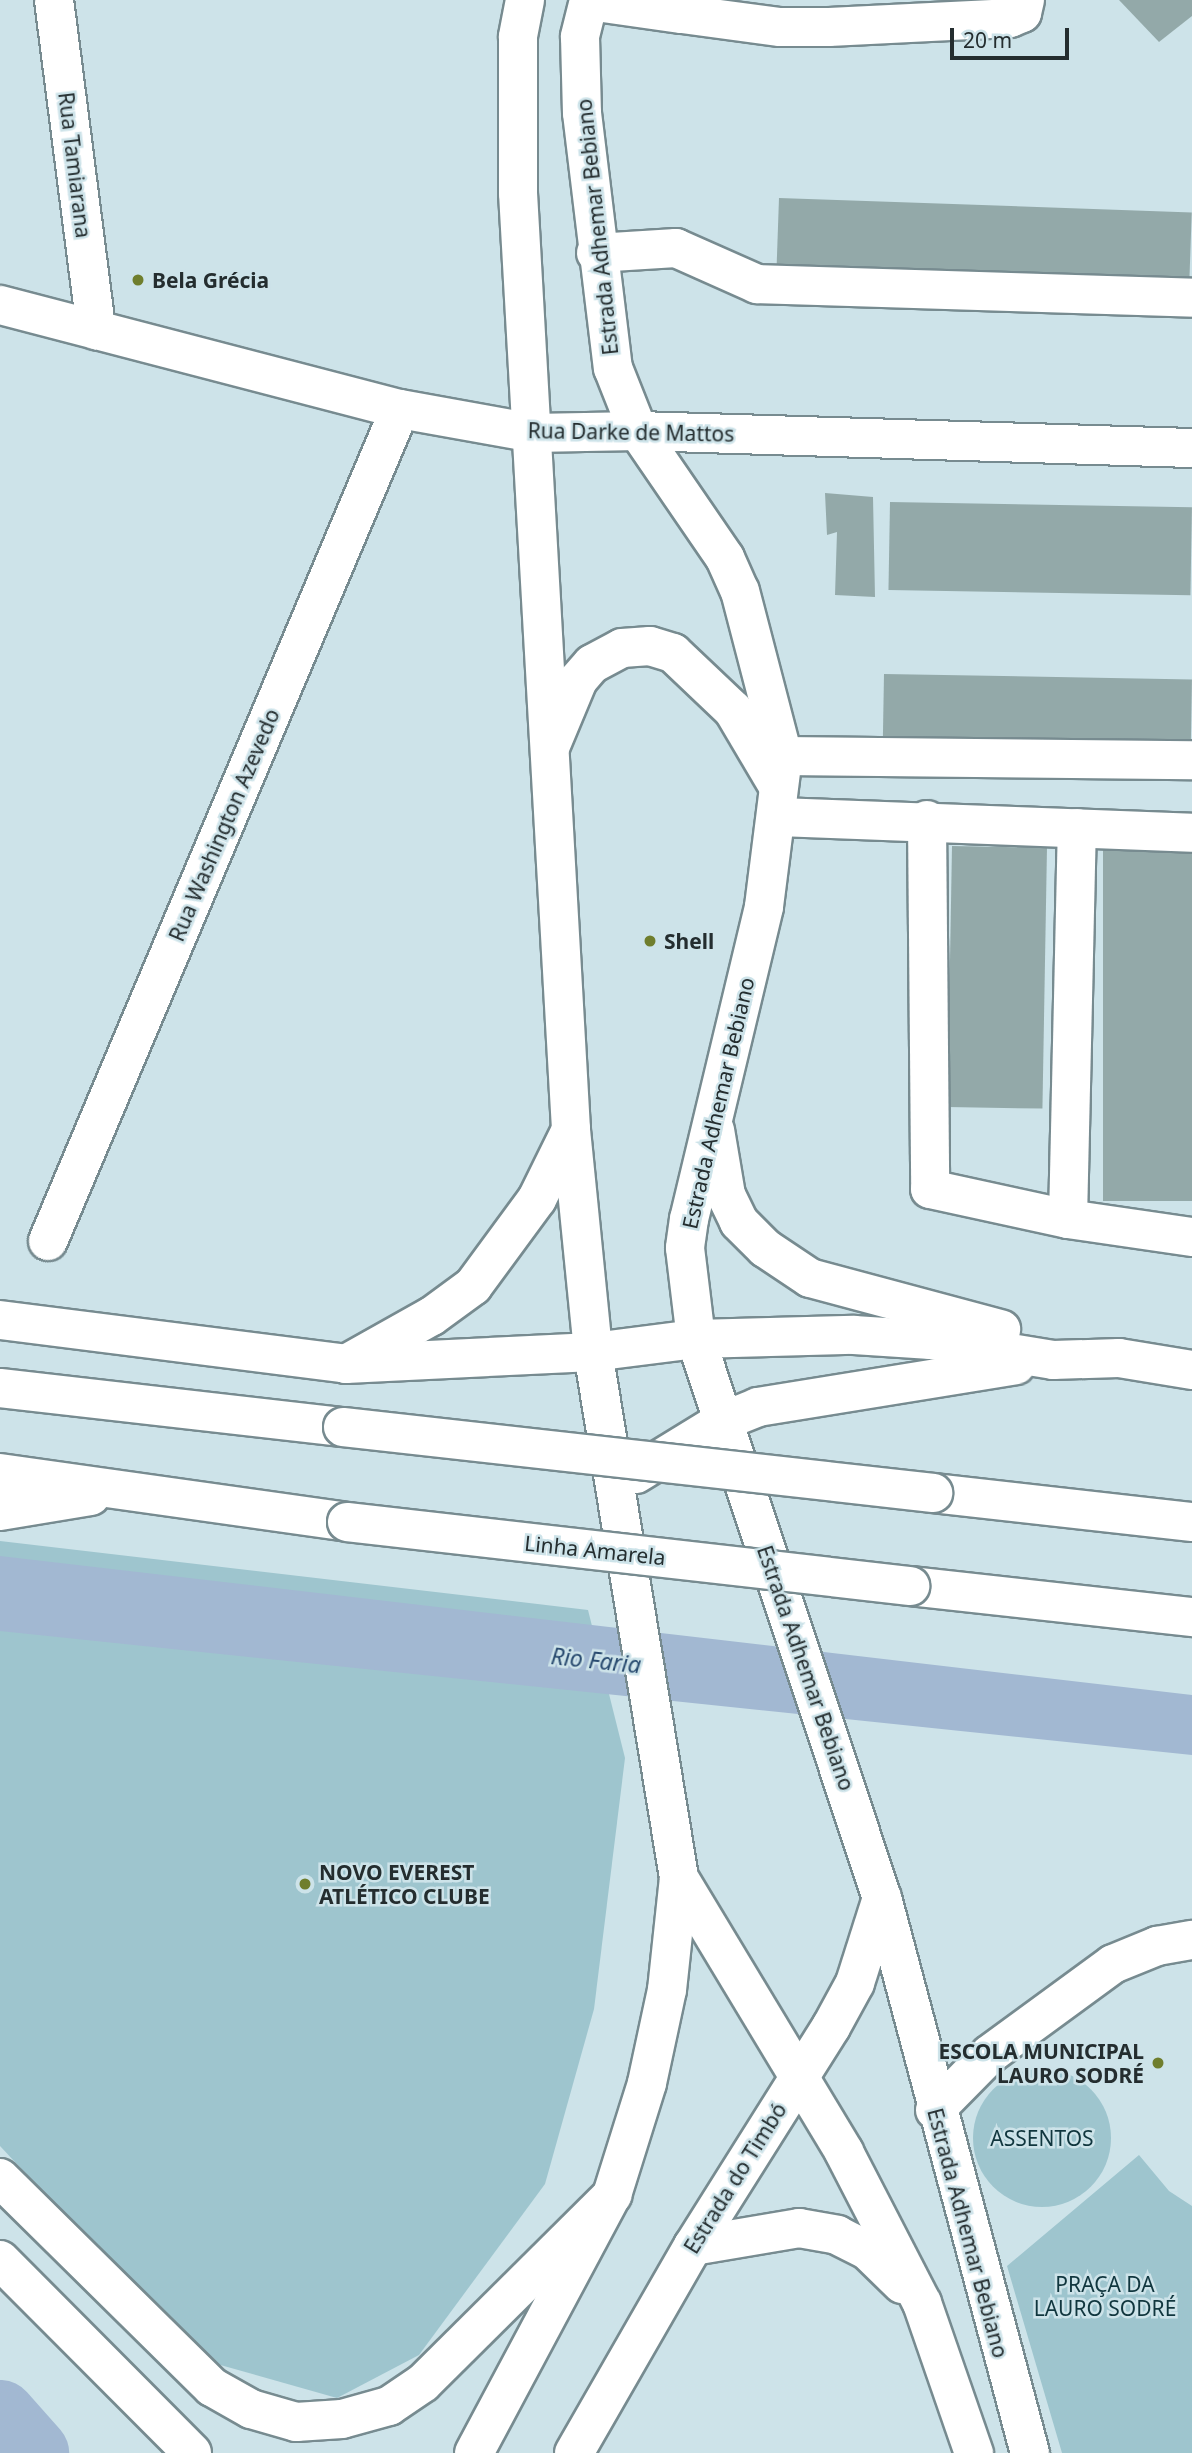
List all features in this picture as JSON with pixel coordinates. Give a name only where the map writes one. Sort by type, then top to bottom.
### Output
[{"type":"main road","name":"Rua Tamiarana","points":[[54,0],[96,330]]},
{"type":"main road","points":[[474,2453],[612,2195],[653,2056],[667,1990],[679,1878],[632,1607],[593,1352],[571,1130],[546,757],[533,432],[517,193],[518,37],[525,0]]},
{"type":"main road","points":[[589,1],[683,7],[780,27],[830,27],[1010,18],[1022,13],[1025,0]]},
{"type":"main road","name":"Estrada Adhemar Bebiano","points":[[589,1],[580,37],[582,100],[596,253],[613,368],[638,430],[724,558],[740,591],[781,788],[764,907],[713,1113],[685,1248],[696,1339],[721,1422],[829,1729],[882,1898],[935,2110],[1030,2453]]},
{"type":"main road","points":[[596,253],[676,248],[757,284],[1192,298]]},
{"type":"main road","name":"Rua Darke de Mattos","points":[[1,307],[400,408],[533,432],[638,430],[1192,448]]},
{"type":"main road","name":"Rua Washington Azevedo","points":[[48,1241],[400,408]]},
{"type":"main road","points":[[546,757],[578,680],[592,664],[622,648],[650,646],[673,653],[733,710],[781,788],[927,820],[1192,833]]},
{"type":"main road","points":[[781,788],[1192,760]]},
{"type":"main road","points":[[927,820],[930,1189],[1068,1219],[1192,1237]]},
{"type":"main road","points":[[1068,1219],[1077,828]]},
{"type":"main road","points":[[713,1113],[726,1195],[738,1222],[765,1248],[810,1278],[1119,1358],[1192,1370]]},
{"type":"main road","points":[[346,1364],[432,1316],[473,1286],[537,1199],[571,1130]]},
{"type":"main road","points":[[0,1320],[346,1364],[593,1352],[696,1339],[854,1335],[931,1340],[1053,1360]]},
{"type":"main road","points":[[614,1489],[721,1422],[793,1398],[1053,1360],[1119,1358]]},
{"type":"main road","points":[[0,1388],[1192,1522]]},
{"type":"main road","name":"Linha Amarela","points":[[0,1473],[347,1522],[1192,1617]]},
{"type":"main road","points":[[0,1511],[124,1490]]},
{"type":"main road","points":[[679,1878],[844,2152],[922,2303],[974,2453]]},
{"type":"main road","name":"Estrada do Timbó","points":[[574,2453],[692,2246],[855,1983],[882,1898]]},
{"type":"main road","points":[[935,2110],[990,2054],[1113,1964],[1157,1946],[1192,1940]]},
{"type":"main road","points":[[923,2060],[990,2054]]},
{"type":"main road","points":[[0,2178],[212,2387],[251,2409],[296,2422],[342,2419],[389,2406],[423,2383],[612,2195]]},
{"type":"main road","points":[[692,2246],[767,2230],[837,2235],[867,2250],[922,2303]]},
{"type":"main road","points":[[0,2260],[191,2453]]},
{"type":"green space","name":"NOVO EVEREST ATLÉTICO CLUBE","points":[[0,1541],[588,1610],[625,1758],[594,2009],[545,2184],[419,2355],[337,2398],[199,2359],[0,2146]]},
{"type":"green space","name":"ASSENTOS","points":[[1042,2069],[1068,2074],[1091,2089],[1106,2112],[1111,2138],[1106,2164],[1091,2187],[1068,2202],[1042,2207],[1016,2202],[993,2187],[978,2164],[973,2138],[978,2112],[993,2089],[1016,2074]]},
{"type":"green space","name":"PRAÇA DA LAURO SODRÉ","points":[[1139,2155],[1169,2191],[1192,2206],[1192,2453],[1062,2453],[1007,2266]]},
{"type":"water","name":"Rio Faria","points":[[0,1556],[1192,1695],[1192,1755],[0,1631]]},
{"type":"building","points":[[1119,0],[1192,0],[1192,16],[1159,42]]},
{"type":"building","points":[[779,198],[1192,212],[1189,286],[776,272]]},
{"type":"building","points":[[825,493],[873,497],[875,597],[835,595],[837,532],[827,535]]},
{"type":"building","points":[[890,502],[1192,507],[1190,595],[888,590]]},
{"type":"building","points":[[884,674],[1192,679],[1190,772],[882,767]]},
{"type":"building","points":[[952,846],[1047,848],[1042,1109],[947,1107]]},
{"type":"building","points":[[1103,850],[1192,850],[1192,1201],[1103,1201]]},
{"type":"waterway","points":[[0,2416],[33,2453]]},
{"type":"place","name":"Bela Grécia","points":[[138,280]]},
{"type":"place","name":"Shell","points":[[650,941]]},
{"type":"place","name":"NOVO EVEREST ATLÉTICO CLUBE","points":[[305,1884]]},
{"type":"place","name":"ESCOLA MUNICIPAL LAURO SODRÉ","points":[[1158,2063]]}]
